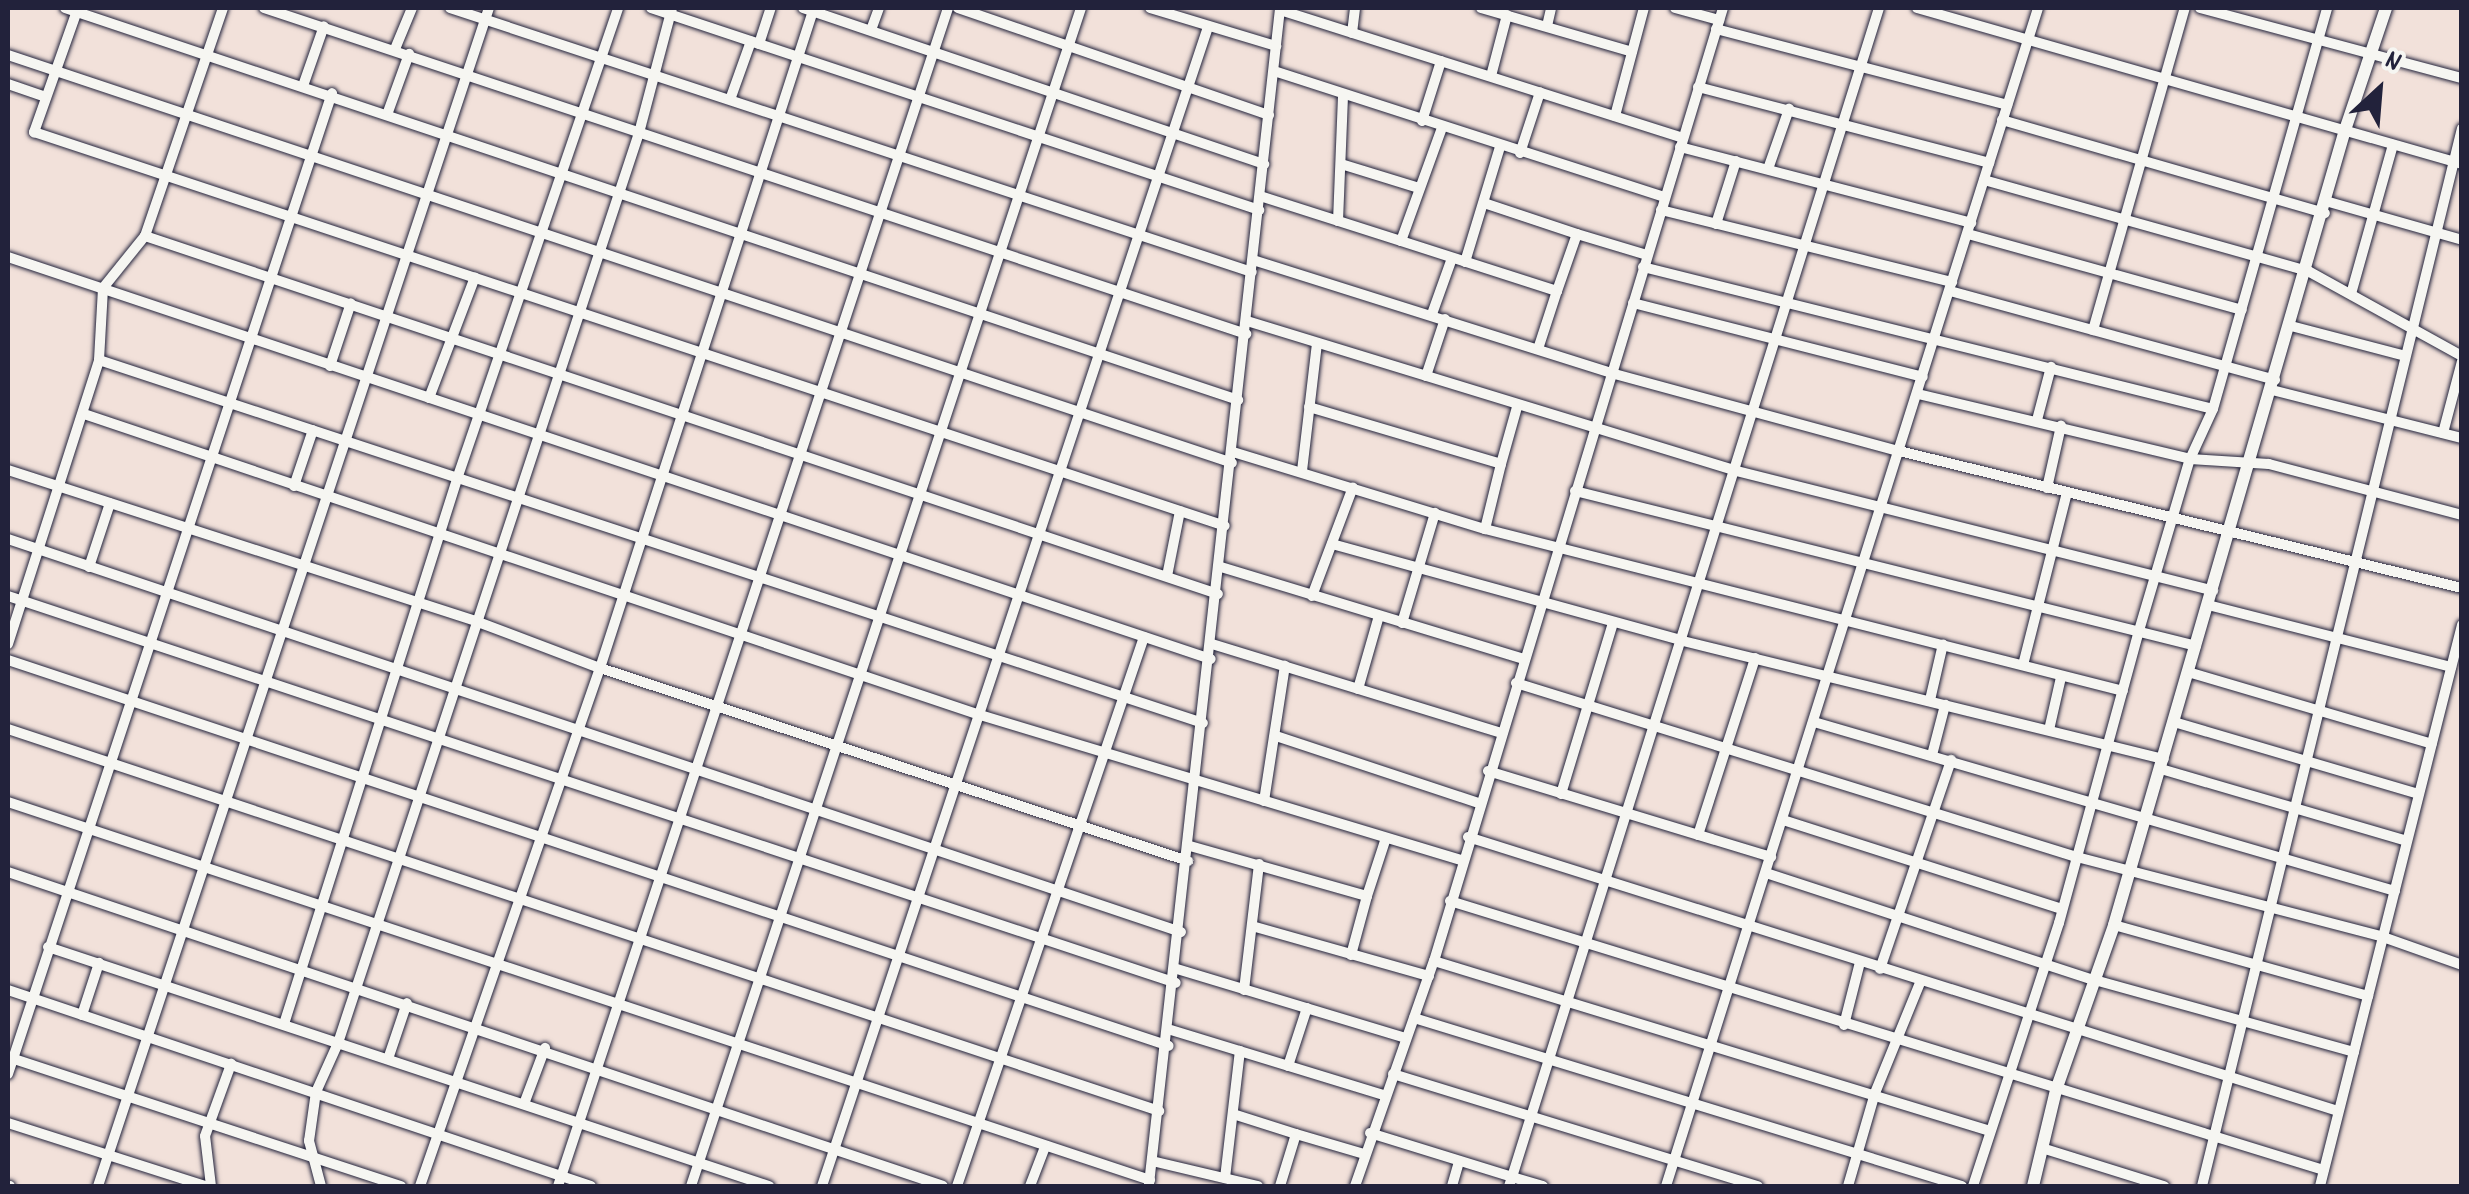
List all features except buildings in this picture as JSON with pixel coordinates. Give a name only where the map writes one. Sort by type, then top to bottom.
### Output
[{"type":"main road","points":[[2033,1186],[2045,1150],[2056,1090],[2091,979],[2114,925],[2327,208],[2344,130],[2386,8]]},
{"type":"street","points":[[8,644],[26,602],[99,360],[103,288],[124,270],[145,236],[224,8]]},
{"type":"street","points":[[264,8],[1246,334]]},
{"type":"street","points":[[395,49],[412,8]]},
{"type":"street","points":[[450,8],[1139,235],[1432,314],[1611,373],[1899,452],[2462,588]]},
{"type":"street","points":[[98,1186],[489,8]]},
{"type":"street","points":[[284,1024],[458,476],[618,8]]},
{"type":"street","points":[[651,8],[670,11],[1158,180],[1259,210]]},
{"type":"street","points":[[730,98],[771,8]]},
{"type":"street","points":[[871,30],[878,8]]},
{"type":"street","points":[[560,1182],[948,8]]},
{"type":"street","points":[[958,8],[1269,115]]},
{"type":"street","points":[[691,1186],[1081,8]]},
{"type":"street","points":[[1150,8],[1276,46]]},
{"type":"street","points":[[1352,33],[1355,8]]},
{"type":"street","points":[[1481,8],[1632,52]]},
{"type":"street","points":[[1547,26],[1551,8]]},
{"type":"street","points":[[1615,116],[1644,8]]},
{"type":"street","points":[[1676,8],[1860,67],[2007,105]]},
{"type":"street","points":[[1356,1186],[1370,1133],[1434,961],[1478,803],[1723,8]]},
{"type":"street","points":[[1511,1182],[1879,8]]},
{"type":"street","points":[[1917,8],[1941,11],[2028,40],[2457,162]]},
{"type":"street","points":[[1666,1186],[2038,8]]},
{"type":"street","points":[[2093,330],[2145,162],[2186,8]]},
{"type":"street","points":[[2200,8],[2369,49],[2462,78]]},
{"type":"street","points":[[2248,20],[2252,8]]},
{"type":"street","points":[[1973,1186],[2026,1014],[2046,964],[2058,908],[2190,459],[2213,409],[2259,256],[2270,194],[2327,8]]},
{"type":"street","points":[[1225,526],[34,132],[73,9],[981,310],[1238,400]]},
{"type":"street","points":[[420,1186],[575,730],[600,668],[638,536],[682,413],[798,57],[810,9],[1264,164]]},
{"type":"street","points":[[8,802],[1149,1183],[1171,1030],[1280,9],[1615,116],[1736,161],[1826,184],[2242,310]]},
{"type":"street","points":[[320,1186],[310,1153],[316,1092],[357,987],[639,133],[658,74],[670,11]]},
{"type":"street","points":[[1491,76],[1507,15]]},
{"type":"street","points":[[304,83],[324,26]]},
{"type":"street","points":[[822,1186],[1208,27]]},
{"type":"street","points":[[388,112],[408,54]]},
{"type":"street","points":[[8,55],[1078,412],[1232,457],[1302,472],[1485,528],[1847,617],[2123,691]]},
{"type":"street","points":[[1422,121],[1441,62]]},
{"type":"street","points":[[1274,71],[1500,147],[1665,197]]},
{"type":"street","points":[[8,84],[46,97]]},
{"type":"street","points":[[1698,87],[1990,164]]},
{"type":"street","points":[[1520,153],[1540,92]]},
{"type":"street","points":[[8,1074],[10,1058],[132,702],[332,93]]},
{"type":"street","points":[[1338,220],[1343,94]]},
{"type":"street","points":[[1768,169],[1789,110]]},
{"type":"street","points":[[2002,120],[2145,162],[2462,240]]},
{"type":"street","points":[[1401,241],[1442,128]]},
{"type":"street","points":[[2202,1186],[2376,493],[2387,421],[2457,162],[2462,128]]},
{"type":"street","points":[[2351,294],[2370,216],[2393,146]]},
{"type":"street","points":[[1465,262],[1500,147]]},
{"type":"street","points":[[1716,224],[1736,161]]},
{"type":"street","points":[[1341,164],[1419,188]]},
{"type":"street","points":[[1984,180],[2308,271],[2351,294],[2462,358],[2444,433]]},
{"type":"street","points":[[1260,196],[1556,291]]},
{"type":"street","points":[[1484,204],[1647,254]]},
{"type":"street","points":[[1661,210],[1951,286],[2225,367],[2387,421],[2462,438]]},
{"type":"street","points":[[1538,349],[1576,234]]},
{"type":"street","points":[[145,236],[558,370],[1218,594]]},
{"type":"street","points":[[8,257],[658,478],[1211,658]]},
{"type":"street","points":[[1432,314],[1452,258]]},
{"type":"street","points":[[1643,268],[2213,409]]},
{"type":"street","points":[[429,398],[475,278]]},
{"type":"street","points":[[330,366],[351,303]]},
{"type":"street","points":[[1632,303],[1923,378]]},
{"type":"street","points":[[1426,376],[1445,319]]},
{"type":"street","points":[[1247,321],[1737,471],[2213,590]]},
{"type":"street","points":[[2291,326],[2405,356]]},
{"type":"street","points":[[1302,472],[1317,343]]},
{"type":"street","points":[[99,360],[1203,723]]},
{"type":"street","points":[[2037,420],[2050,367]]},
{"type":"street","points":[[1918,394],[2190,459],[2252,460],[2462,515]]},
{"type":"street","points":[[1309,407],[1501,464]]},
{"type":"street","points":[[1485,528],[1518,407]]},
{"type":"street","points":[[84,414],[980,714],[1461,860]]},
{"type":"street","points":[[2046,488],[2061,426]]},
{"type":"street","points":[[294,486],[313,430]]},
{"type":"street","points":[[8,470],[418,602],[600,668],[718,702],[1188,861]]},
{"type":"street","points":[[1312,596],[1352,487]]},
{"type":"street","points":[[1576,492],[2196,646]]},
{"type":"street","points":[[2023,666],[2067,493]]},
{"type":"street","points":[[89,567],[110,502]]},
{"type":"street","points":[[1167,576],[1180,511]]},
{"type":"street","points":[[1402,623],[1434,514]]},
{"type":"street","points":[[8,539],[1181,932]]},
{"type":"street","points":[[1332,544],[1612,623],[2108,744],[2295,810],[2407,841]]},
{"type":"street","points":[[1220,567],[1524,659]]},
{"type":"street","points":[[8,596],[1040,942],[1176,983]]},
{"type":"street","points":[[2208,605],[2451,667]]},
{"type":"street","points":[[1358,689],[1379,616]]},
{"type":"street","points":[[1561,794],[1612,623]]},
{"type":"street","points":[[2320,1186],[2462,625]]},
{"type":"street","points":[[957,1186],[1144,638]]},
{"type":"street","points":[[1212,644],[1500,733]]},
{"type":"street","points":[[1930,700],[1943,644]]},
{"type":"street","points":[[1698,836],[1755,658]]},
{"type":"street","points":[[8,660],[1169,1046]]},
{"type":"street","points":[[1264,801],[1285,666]]},
{"type":"street","points":[[2188,672],[2318,714],[2432,744]]},
{"type":"street","points":[[2049,730],[2061,677]]},
{"type":"street","points":[[1516,683],[2073,856],[2383,938],[2462,965]]},
{"type":"street","points":[[1932,755],[1945,705]]},
{"type":"street","points":[[1814,722],[2395,890]]},
{"type":"street","points":[[2174,722],[2306,764],[2419,794]]},
{"type":"street","points":[[8,729],[342,841],[519,894],[640,939],[1158,1111]]},
{"type":"street","points":[[1276,736],[1478,803]]},
{"type":"street","points":[[1880,969],[1951,760]]},
{"type":"street","points":[[1488,771],[1772,858]]},
{"type":"street","points":[[1783,820],[2058,908]]},
{"type":"street","points":[[1468,837],[2074,1032],[2338,1111]]},
{"type":"street","points":[[1351,955],[1386,838]]},
{"type":"street","points":[[1190,846],[1367,896]]},
{"type":"street","points":[[1244,990],[1259,864]]},
{"type":"street","points":[[8,872],[545,1048],[943,1186]]},
{"type":"street","points":[[1766,873],[2091,979],[2354,1052]]},
{"type":"street","points":[[1450,901],[1897,1043],[2324,1170]]},
{"type":"street","points":[[2114,925],[2368,996]]},
{"type":"street","points":[[1252,926],[1429,976]]},
{"type":"street","points":[[48,947],[769,1186]]},
{"type":"street","points":[[1434,961],[1990,1130]]},
{"type":"street","points":[[1844,1025],[1860,962]]},
{"type":"street","points":[[82,1014],[98,963]]},
{"type":"street","points":[[1177,969],[1406,1038]]},
{"type":"street","points":[[1848,1186],[1875,1093],[1920,982]]},
{"type":"street","points":[[8,990],[438,1134],[560,1182],[591,1186]]},
{"type":"street","points":[[388,1059],[407,1003]]},
{"type":"street","points":[[1288,1066],[1306,1008]]},
{"type":"street","points":[[1414,1018],[1962,1186]]},
{"type":"street","points":[[1171,1030],[1384,1095]]},
{"type":"street","points":[[524,1104],[545,1048]]},
{"type":"street","points":[[1225,1178],[1240,1051]]},
{"type":"street","points":[[10,1058],[310,1153],[401,1186]]},
{"type":"street","points":[[8,1123],[208,1186],[208,1123],[230,1064]]},
{"type":"street","points":[[1393,1074],[1758,1186]]},
{"type":"street","points":[[1233,1114],[1364,1154]]},
{"type":"street","points":[[1370,1133],[1460,1160],[1511,1182],[1543,1186]]},
{"type":"street","points":[[1280,1186],[1296,1134]]},
{"type":"street","points":[[1030,1186],[1045,1147]]},
{"type":"street","points":[[2045,1150],[2164,1186]]},
{"type":"street","points":[[1152,1160],[1258,1186]]},
{"type":"street","points":[[1452,1186],[1460,1160]]}]
